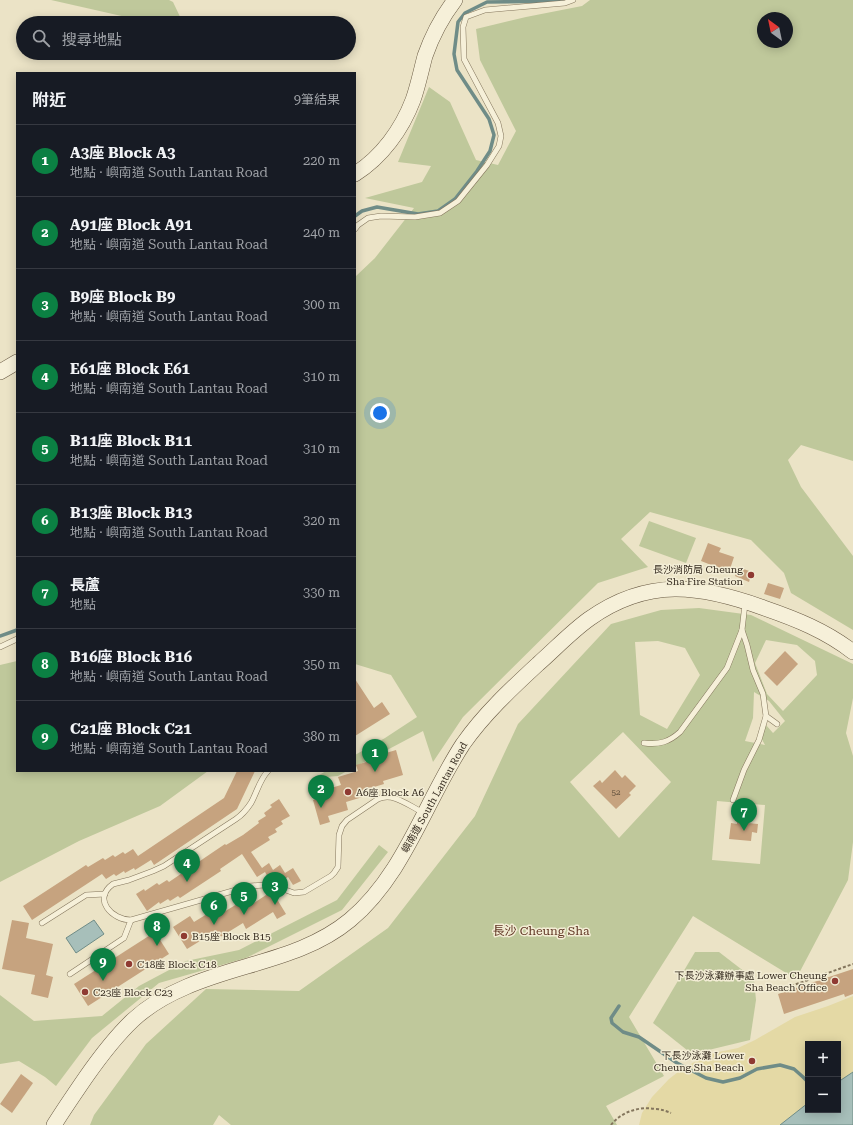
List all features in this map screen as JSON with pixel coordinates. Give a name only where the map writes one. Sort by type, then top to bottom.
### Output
[{"type":"main road","points":[[356,173],[377,155],[392,138],[404,119],[413,99],[425,56],[432,39],[441,20],[455,0]]},
{"type":"main road","points":[[0,372],[16,363]]},
{"type":"main road","name":"嶼南道 South Lantau Road","points":[[54,1125],[112,1042],[145,1010],[186,987],[275,958],[311,944],[350,921],[368,903],[387,880],[456,755],[488,712],[582,624],[611,605],[635,595],[658,590],[674,589],[709,592],[745,601],[810,625],[830,636],[853,652]]},
{"type":"lane","points":[[356,228],[358,225],[368,218],[381,216],[415,217],[440,213],[458,201],[487,166],[499,146],[501,136],[498,123],[464,59],[463,27],[466,17],[485,10],[565,3],[572,0]]},
{"type":"lane","points":[[644,743],[660,744],[680,732],[727,668],[742,630],[745,601]]},
{"type":"lane","points":[[733,800],[744,770],[759,740],[766,716],[763,694],[753,670],[742,630]]},
{"type":"lane","points":[[0,647],[16,639]]},
{"type":"lane","points":[[766,716],[777,724]]},
{"type":"lane","points":[[267,772],[263,777],[251,804],[242,815],[164,866],[135,878],[113,884],[106,890],[104,894],[105,902],[110,911],[119,918],[131,920],[250,886],[265,884],[294,893],[304,892],[334,873],[338,867],[339,835],[342,826],[347,820],[378,799],[388,796],[393,797],[424,813]]},
{"type":"lane","points":[[42,923],[86,895],[104,894]]},
{"type":"lane","points":[[70,974],[124,938],[131,920]]},
{"type":"path","points":[[777,991],[853,964]]},
{"type":"path","points":[[612,1125],[616,1119],[626,1112],[644,1108],[671,1113]]},
{"type":"green space","points":[[51,0],[169,0],[173,2],[180,16],[122,16]]},
{"type":"green space","points":[[590,0],[853,0],[853,461],[801,445],[788,460],[801,487],[853,556],[853,630],[791,593],[784,573],[751,540],[650,512],[621,539],[648,567],[598,583],[463,717],[433,762],[423,731],[356,766],[356,754],[417,717],[391,675],[356,664],[356,276],[375,258],[414,208],[365,198],[422,182],[431,166],[398,162],[429,87],[450,102],[476,160],[498,165],[516,131],[480,60],[476,29],[582,6]]},
{"type":"green space","points":[[649,521],[696,538],[686,563],[639,546]]},
{"type":"green space","points":[[699,608],[751,615],[853,664],[853,698],[846,733],[853,756],[853,842],[848,880],[796,979],[693,916],[629,1017],[664,1076],[606,1106],[617,1125],[231,1125],[219,1115],[213,1125],[90,1125],[94,1115],[146,1044],[206,989],[299,991],[388,928],[475,816],[518,724],[611,624],[661,610]],"holes":[[[766,640],[797,645],[815,661],[817,675],[783,711],[767,694],[755,663]],[[658,641],[685,648],[700,675],[667,729],[640,715],[635,642]],[[754,692],[769,701],[785,721],[773,733],[766,725],[758,732],[765,745],[745,741],[753,718]],[[623,732],[671,782],[619,838],[570,782]],[[717,801],[765,805],[760,864],[712,860]]]},
{"type":"green space","points":[[16,661],[16,772],[207,772],[160,806],[79,841],[0,882],[0,665]]},
{"type":"green space","points":[[324,772],[345,772],[338,776],[314,778]]},
{"type":"green space","points":[[379,845],[388,852],[342,910],[246,958],[159,983],[92,1038],[56,1086],[45,1077],[19,1061],[0,1064],[0,995],[34,1021],[102,1016],[139,986],[186,961],[239,950],[337,900]]},
{"type":"green space","points":[[695,952],[719,952],[754,979],[756,1000],[750,1040],[692,1054],[653,1023]]},
{"type":"sand","name":"下長沙泳灘 Lower Cheung Sha Beach","points":[[853,996],[853,1072],[841,1080],[841,1041],[805,1041],[805,1105],[780,1125],[639,1125],[642,1113],[652,1097],[669,1079],[682,1069],[709,1054],[738,1048],[795,1017]]},
{"type":"water","points":[[94,920],[104,934],[76,953],[66,938]]},
{"type":"water","points":[[853,1072],[853,1125],[780,1125],[805,1105],[805,1113],[841,1113],[841,1080]]},
{"type":"building","name":"長沙消防局 Cheung Sha Fire Station","points":[[708,543],[721,548],[719,552],[734,557],[729,572],[701,561]]},
{"type":"building","points":[[738,567],[752,572],[749,582],[735,576]]},
{"type":"building","points":[[768,583],[784,588],[780,599],[764,594]]},
{"type":"building","points":[[785,651],[798,664],[777,686],[764,673]]},
{"type":"building","points":[[356,681],[374,708],[382,702],[390,714],[356,735]]},
{"type":"building","points":[[396,750],[403,775],[383,781],[384,784],[364,790],[366,796],[346,802],[348,810],[328,816],[330,822],[320,825],[313,800],[323,797],[321,791],[341,785],[338,777],[358,771],[356,765],[376,759],[376,756]]},
{"type":"building","points":[[615,770],[622,778],[625,775],[636,786],[629,793],[631,795],[616,809],[593,786],[600,780],[602,783]]},
{"type":"building","points":[[237,772],[255,772],[237,809],[154,865],[151,860],[135,870],[134,868],[125,873],[124,871],[116,876],[114,874],[106,879],[102,874],[32,920],[23,906],[86,865],[88,867],[103,858],[105,860],[113,855],[115,857],[123,852],[125,854],[133,849],[138,856],[224,798]]},
{"type":"building","points":[[279,799],[290,816],[281,821],[283,824],[275,829],[277,832],[268,837],[270,840],[251,852],[262,868],[269,863],[273,870],[280,865],[285,873],[293,868],[301,881],[293,885],[288,877],[279,883],[270,881],[265,872],[257,877],[242,854],[220,869],[221,871],[180,898],[178,896],[170,901],[168,899],[160,904],[159,902],[147,911],[136,894],[144,889],[145,891],[157,883],[159,885],[167,880],[169,882],[225,844],[226,845],[243,835],[259,823],[258,821],[266,816],[264,813],[272,807],[270,805]]},
{"type":"building","points":[[737,822],[758,824],[757,833],[752,832],[751,841],[729,839],[731,823],[737,824]]},
{"type":"building","points":[[272,891],[286,914],[277,919],[273,912],[246,929],[243,923],[217,939],[213,933],[187,949],[173,927],[190,916],[194,922],[220,906],[224,912],[250,896],[254,903]]},
{"type":"building","points":[[12,920],[29,923],[26,938],[53,944],[46,975],[53,977],[48,998],[31,994],[35,975],[2,969]]},
{"type":"building","points":[[155,932],[169,954],[88,1006],[74,984]]},
{"type":"building","name":"下長沙泳灘辦事處 Lower Cheung Sha Beach Office","points":[[853,969],[853,994],[845,997],[844,994],[784,1014],[778,994]]},
{"type":"building","points":[[21,1074],[33,1083],[12,1113],[0,1104]]},
{"type":"waterway","points":[[356,215],[362,211],[377,207],[418,214],[438,211],[455,199],[477,171],[490,151],[494,135],[489,119],[457,70],[454,54],[458,22],[465,13],[487,2],[562,1]]},
{"type":"waterway","points":[[0,636],[16,630]]},
{"type":"waterway","points":[[619,1006],[611,1018],[612,1023],[623,1032],[639,1037],[677,1063],[706,1078],[723,1082],[740,1078],[757,1069],[780,1065],[794,1069],[805,1079]]},
{"type":"place","name":"長沙消防局 Cheung Sha Fire Station","points":[[751,575]]},
{"type":"place","name":"A3座 Block A3","points":[[375,772]]},
{"type":"place","name":"A6座 Block A6","points":[[348,792]]},
{"type":"place","name":"A91座 Block A91","points":[[321,808]]},
{"type":"place","name":"長蘆","points":[[744,831]]},
{"type":"place","name":"E61座 Block E61","points":[[187,882]]},
{"type":"place","name":"B9座 Block B9","points":[[275,905]]},
{"type":"place","name":"B11座 Block B11","points":[[244,915]]},
{"type":"place","name":"B13座 Block B13","points":[[214,925]]},
{"type":"place","name":"B15座 Block B15","points":[[184,936]]},
{"type":"place","name":"B16座 Block B16","points":[[157,946]]},
{"type":"place","name":"C18座 Block C18","points":[[129,964]]},
{"type":"place","name":"C21座 Block C21","points":[[103,981]]},
{"type":"place","name":"下長沙泳灘辦事處 Lower Cheung Sha Beach Office","points":[[835,981]]},
{"type":"place","name":"C23座 Block C23","points":[[85,992]]},
{"type":"place","name":"下長沙泳灘 Lower Cheung Sha Beach","points":[[752,1061]]},
{"type":"district","name":"長沙 Cheung Sha","points":[[541,931]]}]
